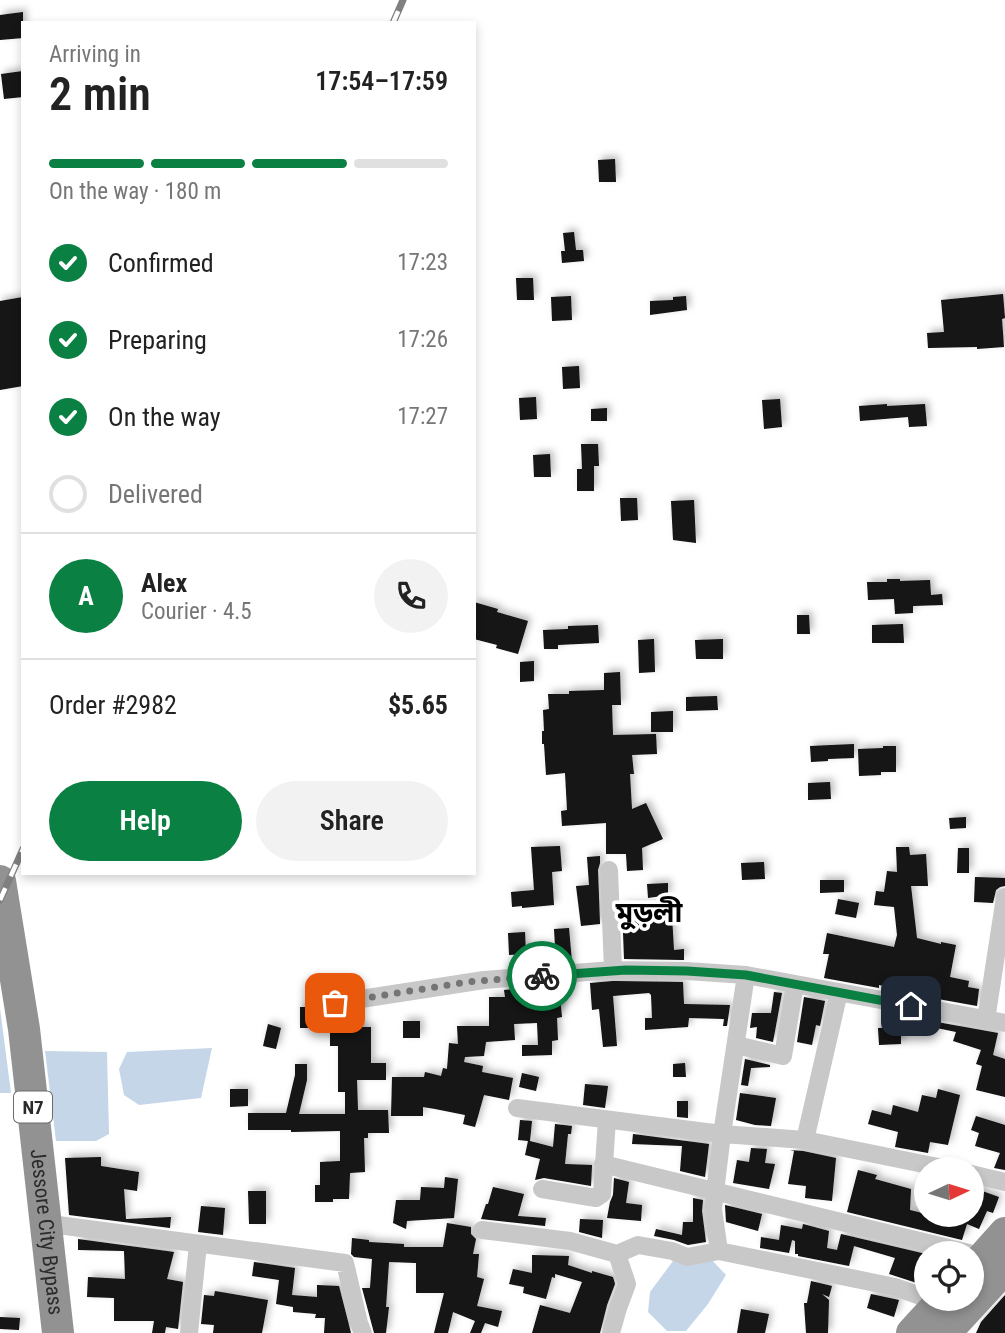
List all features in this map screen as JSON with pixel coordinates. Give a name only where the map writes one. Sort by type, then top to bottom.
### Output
[{"type":"highway","name":"Jessore City Bypass","points":[[0,881],[24,1029],[58,1333]]},
{"type":"highway","points":[[984,1256],[1005,1233]]},
{"type":"highway","points":[[912,1333],[932,1311]]},
{"type":"street","points":[[609,870],[613,970]]},
{"type":"street","points":[[986,1020],[1005,897]]},
{"type":"street","points":[[335,1003],[484,980],[613,970],[687,971],[746,975],[1005,1023]]},
{"type":"street","points":[[719,1251],[713,1209],[746,975]]},
{"type":"street","points":[[736,1045],[783,1056],[795,984]]},
{"type":"street","points":[[805,1140],[839,992]]},
{"type":"street","points":[[517,1108],[722,1134],[805,1140],[914,1162]]},
{"type":"street","points":[[542,1189],[596,1198],[602,1195],[607,1120]]},
{"type":"street","points":[[603,1164],[914,1243]]},
{"type":"street","points":[[984,1177],[1005,1182]]},
{"type":"street","points":[[58,1225],[345,1263],[363,1333]]},
{"type":"street","points":[[482,1230],[570,1241],[617,1254],[638,1245],[672,1251],[687,1257],[719,1251],[895,1287],[914,1296]]},
{"type":"street","points":[[190,1333],[198,1244]]},
{"type":"street","points":[[611,1333],[627,1284],[617,1254]]},
{"type":"water","points":[[0,1008],[11,1093],[0,1093]]},
{"type":"water","points":[[212,1048],[201,1098],[139,1105],[124,1095],[119,1069],[127,1052]]},
{"type":"water","points":[[45,1051],[107,1052],[109,1134],[96,1141],[56,1141]]},
{"type":"water","points":[[710,1258],[726,1275],[708,1304],[686,1331],[667,1331],[648,1312],[650,1292],[673,1261]]},
{"type":"building","points":[[23,12],[21,38],[0,40],[0,15]]},
{"type":"building","points":[[21,71],[21,97],[4,99],[1,74]]},
{"type":"building","points":[[615,159],[616,182],[599,182],[598,160]]},
{"type":"building","points":[[574,232],[576,250],[583,250],[584,261],[562,263],[561,251],[565,251],[563,233]]},
{"type":"building","points":[[516,278],[533,278],[534,300],[517,300]]},
{"type":"building","points":[[1003,294],[1004,347],[928,348],[927,333],[944,332],[941,300]]},
{"type":"building","points":[[571,296],[572,320],[552,321],[551,297]]},
{"type":"building","points":[[686,296],[687,310],[650,315],[650,301],[673,300],[673,297]]},
{"type":"building","points":[[21,297],[21,386],[0,390],[0,301]]},
{"type":"building","points":[[579,366],[580,388],[563,389],[562,367]]},
{"type":"building","points":[[536,397],[537,419],[520,420],[519,398]]},
{"type":"building","points":[[780,399],[782,427],[764,429],[762,400]]},
{"type":"building","points":[[925,404],[927,426],[909,427],[908,417],[860,421],[859,406]]},
{"type":"building","points":[[607,408],[607,421],[591,421],[591,409]]},
{"type":"building","points":[[581,444],[598,444],[599,466],[594,466],[594,491],[577,491],[577,469],[582,469]]},
{"type":"building","points":[[550,454],[551,477],[534,477],[533,455]]},
{"type":"building","points":[[620,498],[637,498],[638,520],[621,521]]},
{"type":"building","points":[[694,500],[696,543],[673,540],[671,501]]},
{"type":"building","points":[[887,579],[930,580],[931,595],[942,594],[943,605],[913,606],[913,613],[895,614],[894,599],[868,600],[867,582],[887,582]]},
{"type":"building","points":[[476,603],[528,621],[518,654],[496,648],[497,645],[476,640]]},
{"type":"building","points":[[797,615],[809,615],[810,634],[797,634]]},
{"type":"building","points":[[903,624],[904,643],[872,643],[872,625]]},
{"type":"building","points":[[598,625],[599,643],[558,645],[558,649],[544,649],[543,630]]},
{"type":"building","points":[[654,639],[655,672],[639,673],[638,640]]},
{"type":"building","points":[[723,639],[723,659],[696,659],[695,640]]},
{"type":"building","points":[[534,661],[534,681],[520,682],[520,662]]},
{"type":"building","points":[[620,672],[621,705],[612,705],[613,735],[656,734],[657,754],[632,755],[634,774],[630,774],[632,809],[646,803],[663,839],[642,848],[643,870],[627,871],[626,854],[606,854],[606,823],[562,826],[561,811],[567,810],[565,773],[546,775],[542,744],[543,710],[549,709],[548,694],[604,690],[604,673]]},
{"type":"building","points":[[717,696],[718,710],[686,711],[686,697]]},
{"type":"building","points":[[673,711],[673,732],[651,732],[651,712]]},
{"type":"building","points":[[854,744],[854,758],[811,762],[810,746]]},
{"type":"building","points":[[896,746],[896,772],[859,776],[858,749]]},
{"type":"building","points":[[830,782],[831,799],[808,800],[808,783]]},
{"type":"building","points":[[966,817],[966,828],[950,829],[949,818]]},
{"type":"building","points":[[560,846],[562,871],[552,872],[554,905],[512,907],[511,892],[534,890],[531,847]]},
{"type":"building","points":[[896,847],[909,847],[910,855],[926,854],[928,886],[911,886],[917,938],[956,945],[950,977],[969,981],[968,987],[979,989],[977,1006],[879,985],[879,988],[824,978],[829,954],[823,954],[827,933],[894,947],[897,935],[894,907],[874,905],[876,891],[884,892],[887,871],[897,872]]},
{"type":"building","points":[[958,848],[969,848],[969,873],[957,873]]},
{"type":"building","points":[[600,856],[600,924],[581,926],[576,886],[589,885],[587,857]]},
{"type":"building","points":[[764,862],[765,879],[742,880],[741,863]]},
{"type":"building","points":[[975,877],[1005,878],[1005,886],[996,890],[993,903],[974,902]]},
{"type":"building","points":[[820,880],[844,880],[844,892],[820,893]]},
{"type":"building","points":[[668,883],[668,895],[648,898],[647,884]]},
{"type":"building","points":[[838,899],[859,903],[856,918],[835,914]]},
{"type":"building","points":[[622,905],[658,905],[659,917],[672,916],[674,950],[684,949],[684,960],[624,959]]},
{"type":"building","points":[[569,928],[572,962],[556,963],[554,929]]},
{"type":"building","points":[[525,932],[526,954],[509,955],[508,933]]},
{"type":"building","points":[[683,982],[684,1004],[730,1005],[727,1026],[723,1026],[724,1019],[689,1018],[688,1027],[645,1030],[645,1018],[652,1018],[651,995],[613,996],[617,1046],[603,1047],[599,1009],[592,1010],[590,983]]},
{"type":"building","points":[[536,987],[537,999],[560,997],[562,1017],[557,1018],[558,1040],[552,1041],[552,1055],[522,1056],[522,1045],[538,1045],[537,1023],[514,1024],[515,1040],[486,1042],[484,1056],[465,1057],[464,1062],[483,1066],[482,1072],[513,1078],[509,1100],[484,1095],[475,1127],[463,1124],[465,1115],[423,1107],[423,1116],[391,1116],[392,1077],[424,1077],[425,1072],[441,1076],[443,1068],[447,1069],[449,1043],[458,1044],[457,1026],[489,1026],[489,997],[505,997],[504,990]]},
{"type":"building","points":[[774,992],[782,993],[773,1042],[756,1038],[757,1027],[750,1028],[752,1013],[771,1013]]},
{"type":"building","points":[[804,997],[825,1001],[820,1026],[816,1025],[812,1045],[797,1042]]},
{"type":"building","points":[[300,1007],[322,1007],[322,1028],[300,1028]]},
{"type":"building","points":[[909,1017],[998,1033],[993,1055],[1005,1059],[1005,1097],[976,1090],[982,1066],[976,1064],[981,1050],[953,1041],[956,1032],[932,1027],[933,1025]]},
{"type":"building","points":[[403,1021],[420,1021],[420,1038],[403,1038]]},
{"type":"building","points":[[268,1024],[281,1028],[276,1049],[263,1046]]},
{"type":"building","points":[[330,1027],[371,1027],[371,1063],[386,1063],[386,1080],[357,1080],[358,1110],[388,1110],[389,1133],[368,1133],[368,1138],[364,1138],[365,1172],[350,1173],[349,1199],[315,1202],[315,1185],[320,1185],[320,1162],[340,1161],[340,1131],[248,1130],[248,1113],[286,1113],[295,1064],[307,1064],[307,1080],[299,1114],[345,1114],[345,1092],[338,1092],[338,1046],[330,1046]]},
{"type":"building","points":[[901,1027],[901,1044],[879,1045],[878,1028]]},
{"type":"building","points":[[745,1059],[770,1065],[751,1068],[748,1086],[741,1085]]},
{"type":"building","points":[[685,1063],[686,1077],[673,1077],[673,1064]]},
{"type":"building","points":[[522,1073],[539,1077],[536,1091],[519,1087]]},
{"type":"building","points":[[585,1084],[608,1086],[605,1108],[583,1105]]},
{"type":"building","points":[[230,1089],[248,1089],[248,1106],[230,1107]]},
{"type":"building","points":[[938,1089],[960,1095],[948,1145],[930,1142],[928,1153],[895,1147],[898,1132],[868,1124],[872,1110],[891,1115],[893,1105],[918,1112],[922,1095],[936,1098]]},
{"type":"building","points":[[740,1093],[776,1098],[771,1126],[736,1120]]},
{"type":"building","points":[[677,1101],[688,1101],[688,1118],[677,1117]]},
{"type":"building","points":[[976,1116],[1005,1125],[1005,1170],[994,1168],[1000,1153],[975,1146],[979,1133],[971,1130]]},
{"type":"building","points":[[520,1120],[532,1121],[530,1141],[553,1147],[555,1124],[572,1126],[571,1134],[568,1134],[565,1164],[592,1165],[591,1186],[544,1178],[535,1180],[540,1159],[525,1155],[528,1141],[518,1140]]},
{"type":"building","points":[[633,1134],[709,1144],[705,1177],[680,1171],[682,1146],[632,1144]]},
{"type":"building","points":[[751,1148],[767,1149],[765,1163],[775,1164],[769,1189],[733,1183],[737,1160],[749,1162]]},
{"type":"building","points":[[790,1150],[836,1158],[832,1201],[805,1198],[806,1186],[788,1184],[794,1151]]},
{"type":"building","points":[[101,1157],[101,1166],[139,1172],[137,1191],[124,1189],[126,1219],[171,1217],[170,1228],[69,1215],[65,1158]]},
{"type":"building","points":[[858,1170],[877,1175],[875,1179],[911,1189],[910,1210],[914,1211],[914,1227],[966,1227],[962,1240],[847,1212]]},
{"type":"building","points":[[445,1177],[458,1179],[454,1218],[407,1221],[406,1229],[393,1223],[396,1200],[420,1200],[421,1187],[444,1188]]},
{"type":"building","points":[[614,1178],[629,1182],[626,1203],[642,1205],[641,1221],[607,1218]]},
{"type":"building","points":[[493,1187],[524,1194],[518,1216],[546,1218],[545,1226],[481,1219]]},
{"type":"building","points":[[248,1191],[266,1191],[266,1224],[249,1224]]},
{"type":"building","points":[[984,1192],[999,1197],[993,1213],[987,1211],[984,1218]]},
{"type":"building","points":[[693,1198],[703,1200],[706,1242],[688,1245],[654,1236],[656,1229],[682,1235],[683,1222],[693,1222]]},
{"type":"building","points":[[725,1205],[762,1214],[758,1231],[726,1222]]},
{"type":"building","points":[[201,1206],[225,1208],[223,1235],[198,1232]]},
{"type":"building","points":[[580,1219],[603,1220],[602,1238],[579,1232]]},
{"type":"building","points":[[447,1223],[471,1227],[471,1234],[476,1239],[473,1254],[479,1254],[477,1277],[484,1279],[477,1306],[502,1311],[498,1327],[485,1323],[481,1333],[470,1333],[475,1321],[453,1312],[448,1333],[434,1333],[444,1293],[416,1293],[416,1263],[389,1262],[386,1333],[374,1333],[362,1288],[370,1288],[372,1259],[354,1257],[351,1254],[352,1238],[404,1244],[404,1247],[443,1247]]},
{"type":"building","points":[[803,1224],[829,1231],[827,1248],[837,1250],[841,1234],[914,1251],[914,1282],[889,1274],[895,1258],[854,1246],[849,1266],[798,1256],[795,1254],[795,1241],[792,1240],[789,1253],[760,1248],[761,1237],[779,1240],[781,1225],[802,1229]]},
{"type":"building","points":[[78,1239],[174,1252],[167,1279],[183,1282],[178,1329],[166,1327],[165,1333],[152,1333],[154,1321],[114,1321],[114,1298],[87,1297],[88,1277],[125,1279],[124,1251],[78,1250]]},
{"type":"building","points":[[532,1255],[569,1256],[568,1265],[613,1277],[615,1284],[600,1333],[532,1333],[540,1305],[570,1313],[582,1282],[555,1274],[546,1299],[523,1293],[524,1287],[509,1284],[513,1269],[532,1273]]},
{"type":"building","points":[[254,1262],[295,1268],[292,1295],[317,1297],[317,1285],[339,1286],[351,1333],[324,1333],[325,1318],[315,1318],[316,1314],[293,1312],[293,1307],[276,1304],[279,1280],[252,1276]]},
{"type":"building","points":[[811,1281],[832,1286],[829,1297],[822,1294],[829,1300],[828,1333],[806,1333],[804,1303],[807,1303]]},
{"type":"building","points":[[215,1291],[268,1300],[262,1333],[213,1333],[214,1325],[201,1324],[204,1295],[214,1296]]},
{"type":"building","points":[[871,1294],[899,1300],[894,1317],[867,1308]]},
{"type":"building","points":[[1005,1295],[1005,1333],[976,1333],[981,1322]]},
{"type":"building","points":[[741,1309],[769,1314],[765,1333],[737,1333]]},
{"type":"building","points":[[0,1317],[20,1318],[19,1330],[0,1329]]},
{"type":"railway","points":[[394,21],[403,0]]},
{"type":"railway","points":[[0,900],[21,853]]},
{"type":"way so far","points":[[335,1003],[467,982],[542,976]]},
{"type":"district","name":"মুড়লী","points":[[649,912]]},
{"type":"route","points":[[542,976],[613,970],[746,975],[911,1006]]}]
